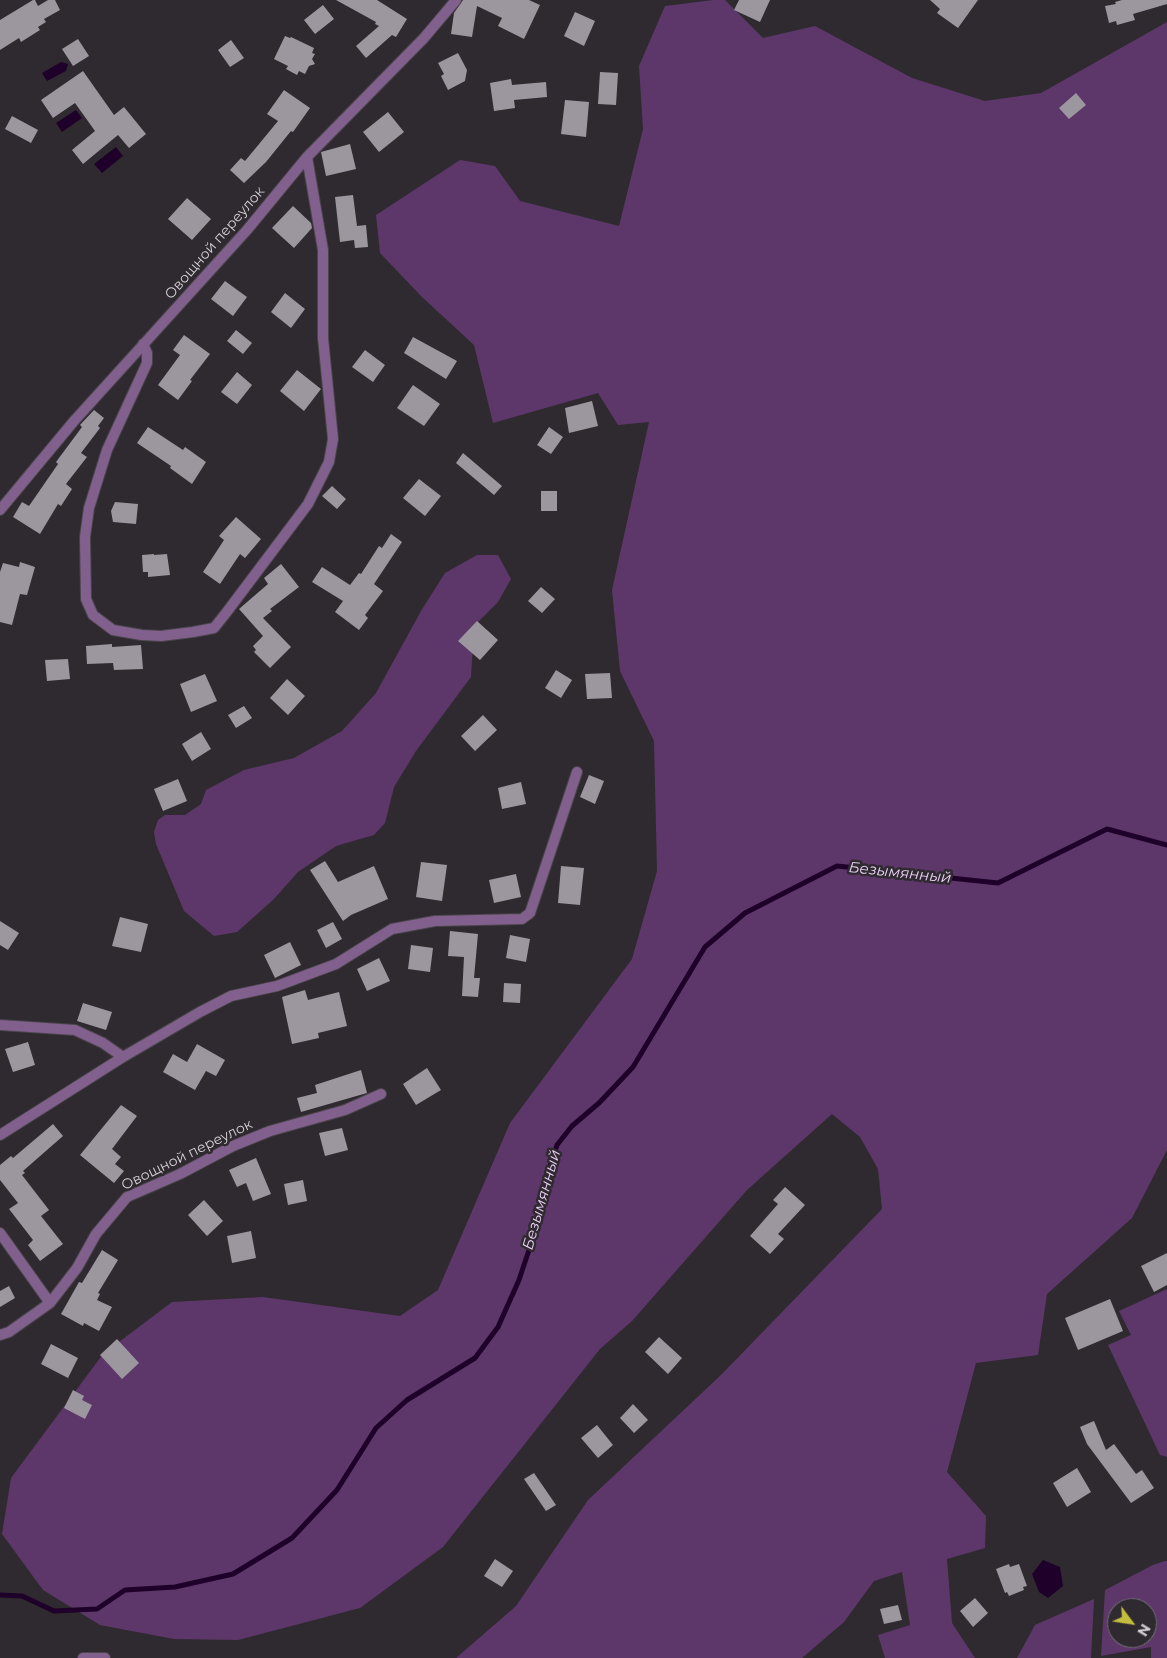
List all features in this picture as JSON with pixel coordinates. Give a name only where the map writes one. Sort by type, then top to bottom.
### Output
[{"type":"street","name":"Овощной переулок","points":[[0,510],[74,421],[247,230],[307,157],[424,38],[456,0]]},
{"type":"street","points":[[143,344],[147,353],[147,364],[107,450],[89,508],[85,537],[86,599],[93,615],[113,630],[161,636],[214,628],[232,607],[308,504],[329,462],[333,439],[323,338],[324,250],[307,157]]},
{"type":"street","points":[[0,1135],[123,1057],[200,1012],[231,996],[277,986],[336,964],[392,929],[435,921],[522,919],[527,917],[530,913],[577,772]]},
{"type":"street","points":[[0,1025],[74,1030],[103,1043],[123,1057]]},
{"type":"street","name":"Овощной переулок","points":[[0,1335],[9,1332],[50,1303],[78,1268],[96,1234],[127,1196],[180,1174],[233,1146],[270,1131],[345,1110],[381,1094]]},
{"type":"street","points":[[0,1233],[50,1303]]},
{"type":"street","points":[[83,1658],[105,1658]]},
{"type":"shaded area","points":[[725,0],[763,38],[815,26],[912,78],[985,101],[1041,93],[1167,22],[1167,1150],[1132,1218],[1047,1294],[1038,1355],[976,1363],[947,1472],[986,1516],[985,1548],[947,1559],[952,1623],[975,1658],[885,1658],[878,1635],[910,1625],[902,1572],[874,1581],[844,1622],[802,1658],[456,1658],[516,1606],[588,1500],[721,1375],[882,1209],[878,1169],[860,1137],[832,1114],[747,1190],[632,1321],[600,1349],[443,1547],[360,1608],[238,1640],[174,1639],[100,1625],[43,1590],[2,1534],[11,1478],[103,1354],[172,1302],[263,1297],[400,1316],[438,1290],[510,1123],[632,959],[657,871],[654,741],[620,671],[612,590],[649,422],[618,425],[598,393],[493,423],[474,345],[422,297],[380,253],[376,215],[460,160],[495,166],[520,201],[619,226],[643,129],[639,66],[665,6]]},
{"type":"shaded area","points":[[61,62],[68,64],[66,71],[47,81],[42,73]]},
{"type":"shaded area","points":[[76,110],[82,118],[62,132],[56,123]]},
{"type":"shaded area","points":[[116,147],[123,156],[102,173],[94,164]]},
{"type":"shaded area","points":[[477,555],[498,555],[511,579],[498,602],[477,623],[473,644],[471,677],[416,751],[394,787],[385,823],[374,835],[336,846],[298,872],[274,899],[237,932],[214,936],[184,911],[156,844],[154,832],[158,820],[165,815],[185,815],[201,804],[206,790],[244,770],[294,758],[342,731],[376,693],[421,611],[445,573]]},
{"type":"shaded area","points":[[1167,1289],[1167,1457],[1160,1455],[1108,1345],[1131,1335],[1119,1311]]},
{"type":"shaded area","points":[[1043,1560],[1060,1567],[1063,1586],[1048,1598],[1039,1592],[1032,1574]]},
{"type":"shaded area","points":[[1167,1561],[1167,1658],[1151,1658],[1151,1648],[1157,1648],[1157,1598],[1107,1598],[1107,1648],[1145,1648],[1101,1656],[1105,1590],[1153,1565]]},
{"type":"shaded area","points":[[1094,1599],[1091,1658],[1017,1658],[1035,1625]]},
{"type":"building","points":[[35,0],[38,6],[48,0],[55,0],[60,10],[44,19],[46,22],[38,27],[40,30],[21,42],[19,38],[0,50],[0,20]]},
{"type":"building","points":[[336,0],[377,0],[407,19],[396,37],[392,35],[366,58],[356,46],[379,26],[375,24],[376,22]]},
{"type":"building","points":[[463,0],[529,0],[540,5],[524,39],[498,26],[502,18],[477,6],[472,37],[451,34],[454,13]]},
{"type":"building","points":[[739,0],[770,0],[760,22],[734,10]]},
{"type":"building","points":[[930,0],[978,0],[958,28],[937,13],[940,9]]},
{"type":"building","points":[[1122,0],[1167,0],[1167,4],[1133,14],[1135,20],[1117,25],[1116,21],[1109,23],[1105,6],[1116,4],[1115,2]]},
{"type":"building","points":[[323,5],[334,19],[315,34],[304,20]]},
{"type":"building","points":[[575,12],[595,21],[584,46],[564,36]]},
{"type":"building","points":[[285,36],[314,48],[312,53],[315,54],[312,59],[315,64],[309,66],[305,74],[299,71],[297,75],[286,69],[288,66],[274,59]]},
{"type":"building","points":[[78,39],[89,56],[73,66],[62,49]]},
{"type":"building","points":[[231,40],[244,58],[230,67],[218,50]]},
{"type":"building","points":[[458,53],[467,70],[465,81],[448,90],[441,76],[444,74],[438,63]]},
{"type":"building","points":[[83,71],[114,115],[124,107],[146,134],[129,148],[118,135],[83,164],[72,150],[95,131],[75,103],[53,118],[41,100]]},
{"type":"building","points":[[600,72],[618,73],[616,105],[598,104]]},
{"type":"building","points":[[511,79],[512,85],[546,82],[547,97],[514,100],[515,108],[494,111],[490,83]]},
{"type":"building","points":[[284,90],[310,108],[293,132],[291,131],[266,162],[244,183],[230,170],[241,158],[245,161],[278,121],[267,114]]},
{"type":"building","points":[[1076,93],[1086,105],[1069,119],[1059,108]]},
{"type":"building","points":[[565,100],[589,102],[586,137],[561,134]]},
{"type":"building","points":[[388,112],[404,132],[379,152],[363,132]]},
{"type":"building","points":[[12,116],[38,130],[31,143],[5,129]]},
{"type":"building","points":[[350,144],[356,169],[326,176],[321,152]]},
{"type":"building","points":[[353,195],[357,226],[366,225],[368,247],[355,248],[354,240],[340,242],[335,197]]},
{"type":"building","points":[[187,198],[211,219],[192,240],[168,219]]},
{"type":"building","points":[[293,206],[311,223],[312,228],[294,248],[272,228]]},
{"type":"building","points":[[225,281],[247,297],[233,316],[211,299]]},
{"type":"building","points":[[285,293],[305,309],[291,328],[271,312]]},
{"type":"building","points":[[236,330],[252,343],[243,354],[227,341]]},
{"type":"building","points":[[184,335],[210,354],[190,380],[192,381],[178,400],[158,385],[180,355],[173,350]]},
{"type":"building","points":[[413,337],[457,361],[446,379],[404,353]]},
{"type":"building","points":[[365,350],[385,365],[373,382],[352,367]]},
{"type":"building","points":[[297,370],[321,389],[304,411],[280,391]]},
{"type":"building","points":[[237,372],[252,385],[237,404],[221,392]]},
{"type":"building","points":[[413,385],[440,404],[424,426],[397,408]]},
{"type":"building","points":[[592,401],[598,426],[569,433],[565,408]]},
{"type":"building","points":[[94,410],[104,418],[98,426],[100,428],[81,453],[87,457],[66,484],[72,489],[61,506],[58,504],[40,534],[13,517],[22,502],[29,506],[58,464],[56,462],[82,427],[80,425]]},
{"type":"building","points":[[148,427],[183,450],[185,447],[206,462],[192,484],[170,468],[171,466],[137,443]]},
{"type":"building","points":[[549,427],[563,437],[551,454],[537,445]]},
{"type":"building","points":[[463,453],[502,486],[494,495],[456,463]]},
{"type":"building","points":[[419,479],[441,496],[425,516],[403,498]]},
{"type":"building","points":[[332,486],[346,499],[337,509],[322,496]]},
{"type":"building","points":[[541,491],[557,491],[557,511],[541,511]]},
{"type":"building","points":[[115,502],[138,504],[136,524],[113,522],[111,511]]},
{"type":"building","points":[[236,517],[261,539],[245,558],[240,554],[220,584],[203,572],[224,540],[219,536]]},
{"type":"building","points":[[391,534],[402,542],[374,584],[383,591],[365,615],[368,618],[359,630],[335,612],[343,601],[312,582],[322,567],[350,585],[359,573],[361,574],[379,546],[382,548]]},
{"type":"building","points":[[167,554],[170,575],[148,577],[148,572],[143,572],[142,555]]},
{"type":"building","points":[[20,562],[35,567],[27,595],[20,594],[12,625],[0,622],[0,572],[3,563],[19,567]]},
{"type":"building","points":[[281,564],[299,587],[270,609],[272,611],[263,618],[291,647],[270,668],[254,652],[256,650],[253,646],[263,636],[239,609],[268,584],[264,578]]},
{"type":"building","points":[[541,587],[555,599],[542,613],[528,601]]},
{"type":"building","points":[[477,621],[498,640],[480,660],[458,641]]},
{"type":"building","points":[[112,644],[112,647],[141,645],[143,669],[114,670],[113,663],[87,664],[86,646]]},
{"type":"building","points":[[68,659],[70,679],[47,681],[45,660]]},
{"type":"building","points":[[556,670],[572,680],[561,698],[545,688]]},
{"type":"building","points":[[610,673],[612,698],[587,699],[585,674]]},
{"type":"building","points":[[205,674],[217,701],[191,712],[180,684]]},
{"type":"building","points":[[287,679],[305,696],[288,715],[270,698]]},
{"type":"building","points":[[244,706],[252,718],[236,728],[228,715]]},
{"type":"building","points":[[483,715],[497,730],[475,751],[461,736]]},
{"type":"building","points":[[201,732],[211,749],[192,761],[182,744]]},
{"type":"building","points":[[589,775],[604,781],[595,804],[580,797]]},
{"type":"building","points":[[178,779],[187,801],[163,811],[154,789]]},
{"type":"building","points":[[521,782],[526,804],[502,809],[498,788]]},
{"type":"building","points":[[325,861],[338,882],[374,866],[388,899],[351,915],[343,921],[310,870]]},
{"type":"building","points":[[421,862],[447,865],[442,901],[416,897]]},
{"type":"building","points":[[561,866],[584,868],[580,905],[558,903]]},
{"type":"building","points":[[516,874],[521,897],[494,903],[489,880]]},
{"type":"building","points":[[120,917],[148,924],[141,952],[112,946]]},
{"type":"building","points":[[0,921],[19,933],[8,950],[0,945]]},
{"type":"building","points":[[333,922],[342,939],[326,948],[317,930]]},
{"type":"building","points":[[450,931],[478,934],[474,978],[480,978],[478,997],[462,996],[464,957],[448,956]]},
{"type":"building","points":[[510,935],[530,939],[526,962],[506,958]]},
{"type":"building","points":[[290,942],[301,965],[275,978],[264,955]]},
{"type":"building","points":[[411,945],[433,948],[430,972],[408,969]]},
{"type":"building","points":[[379,958],[390,981],[367,991],[357,969]]},
{"type":"building","points":[[504,983],[521,984],[520,1003],[503,1002]]},
{"type":"building","points":[[305,990],[308,1000],[339,992],[347,1026],[318,1033],[319,1038],[292,1044],[282,997]]},
{"type":"building","points":[[83,1003],[112,1012],[106,1030],[77,1021]]},
{"type":"building","points":[[28,1042],[35,1065],[13,1072],[5,1049]]},
{"type":"building","points":[[197,1044],[225,1060],[216,1076],[206,1071],[195,1090],[163,1072],[173,1054],[187,1062]]},
{"type":"building","points":[[427,1068],[441,1090],[416,1105],[403,1084]]},
{"type":"building","points":[[361,1070],[367,1093],[301,1112],[297,1098],[317,1093],[315,1085]]},
{"type":"building","points":[[121,1105],[137,1116],[112,1149],[121,1157],[115,1164],[124,1171],[114,1183],[80,1155]]},
{"type":"building","points":[[53,1124],[63,1136],[23,1171],[25,1173],[22,1175],[49,1210],[41,1216],[63,1244],[40,1261],[28,1245],[33,1240],[9,1209],[18,1203],[0,1180],[0,1165],[11,1156],[13,1158]]},
{"type":"building","points":[[342,1128],[348,1150],[325,1156],[319,1133]]},
{"type":"building","points":[[256,1158],[271,1194],[253,1201],[246,1183],[237,1187],[229,1170]]},
{"type":"building","points":[[303,1180],[307,1201],[288,1205],[284,1184]]},
{"type":"building","points":[[785,1187],[805,1205],[778,1234],[784,1239],[770,1254],[750,1236],[778,1204],[773,1200]]},
{"type":"building","points":[[204,1200],[223,1221],[207,1236],[188,1215]]},
{"type":"building","points":[[251,1231],[256,1258],[232,1263],[227,1236]]},
{"type":"building","points":[[102,1250],[118,1260],[98,1293],[100,1294],[97,1300],[112,1307],[99,1331],[84,1323],[83,1326],[61,1314],[79,1282],[82,1283]]},
{"type":"building","points":[[1167,1253],[1167,1285],[1154,1292],[1141,1266]]},
{"type":"building","points":[[9,1286],[15,1298],[0,1307],[0,1291]]},
{"type":"building","points":[[1110,1299],[1123,1331],[1078,1350],[1065,1318]]},
{"type":"building","points":[[659,1337],[682,1358],[668,1374],[645,1352]]},
{"type":"building","points":[[117,1339],[139,1363],[122,1379],[100,1355]]},
{"type":"building","points":[[51,1344],[78,1358],[68,1378],[41,1364]]},
{"type":"building","points":[[73,1390],[84,1396],[82,1400],[92,1405],[85,1419],[64,1408]]},
{"type":"building","points":[[633,1404],[648,1420],[634,1433],[620,1418]]},
{"type":"building","points":[[1094,1421],[1106,1450],[1114,1444],[1136,1474],[1142,1470],[1154,1488],[1131,1503],[1087,1444],[1080,1427]]},
{"type":"building","points":[[597,1425],[613,1445],[598,1458],[581,1438]]},
{"type":"building","points":[[1077,1468],[1091,1492],[1067,1507],[1053,1483]]},
{"type":"building","points":[[534,1473],[556,1505],[546,1511],[524,1479]]},
{"type":"building","points":[[495,1559],[513,1571],[502,1587],[484,1576]]},
{"type":"building","points":[[1009,1564],[1010,1567],[1019,1564],[1027,1586],[1023,1587],[1024,1590],[1009,1596],[1007,1592],[1005,1593],[996,1569]]},
{"type":"building","points":[[975,1598],[988,1613],[973,1627],[960,1611]]},
{"type":"building","points":[[898,1605],[902,1620],[884,1624],[880,1609]]},
{"type":"waterway","name":"Безымянный","points":[[0,1595],[22,1596],[54,1611],[97,1609],[125,1590],[175,1587],[233,1574],[292,1538],[337,1490],[376,1428],[407,1400],[475,1358],[498,1327],[519,1280],[535,1232],[544,1184],[557,1145],[572,1126],[599,1103],[633,1067],[705,947],[745,913],[837,866],[998,883],[1107,829],[1167,845]]}]
